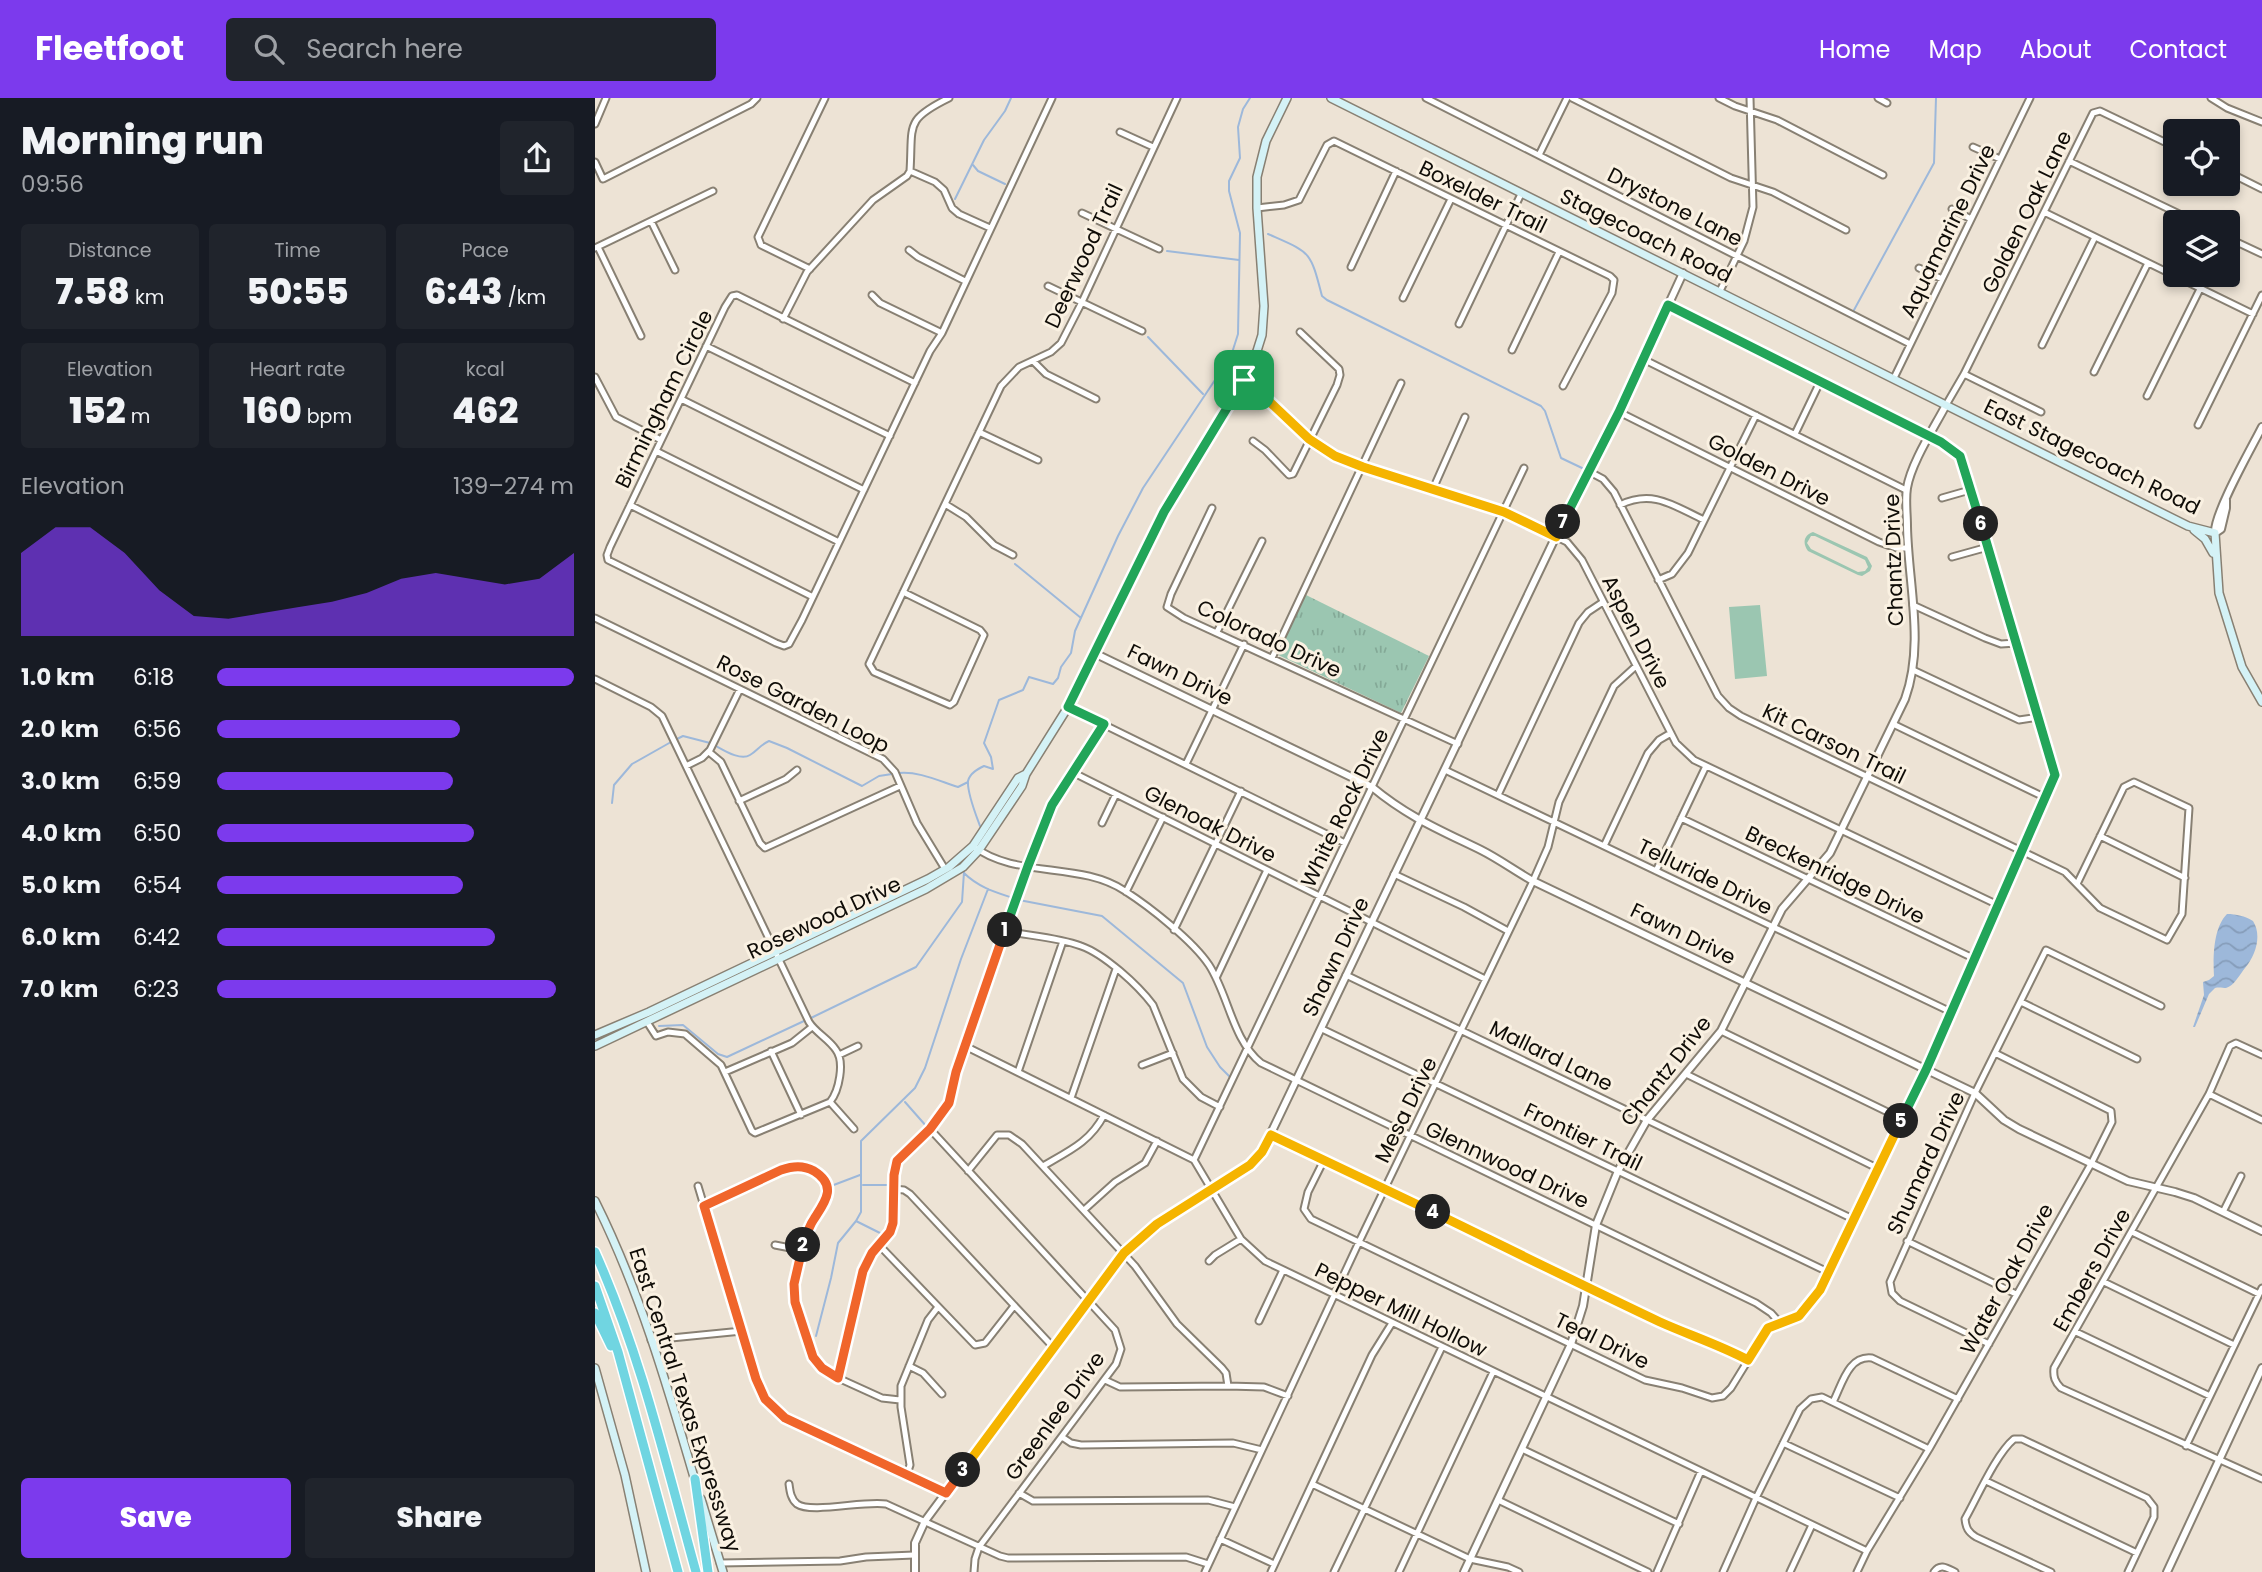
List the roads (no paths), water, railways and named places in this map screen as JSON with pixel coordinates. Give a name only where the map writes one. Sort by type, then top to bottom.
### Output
[{"type":"highway","points":[[595,1252],[637,1362],[696,1572]]},
{"type":"highway","points":[[595,1286],[622,1367],[678,1572]]},
{"type":"highway","points":[[595,1313],[622,1367]]},
{"type":"highway","points":[[695,1479],[708,1572]]},
{"type":"main road","name":"Rosewood Drive","points":[[595,1035],[778,955],[948,877],[963,867],[1022,786],[1025,774],[1068,707],[1164,512],[1244,380],[1257,351],[1264,320],[1257,177],[1261,154],[1287,98]]},
{"type":"main road","name":"Stagecoach Road","points":[[1331,98],[1946,405]]},
{"type":"main road","name":"East Stagecoach Road","points":[[1946,405],[2187,526],[2215,533],[2219,593],[2242,667],[2262,702]]},
{"type":"main road","points":[[2187,526],[2205,539],[2215,557]]},
{"type":"main road","name":"Rosewood Drive","points":[[595,1046],[945,869],[976,848]]},
{"type":"main road","name":"East Central Texas Expressway","points":[[595,1200],[631,1280],[723,1572]]},
{"type":"main road","points":[[595,1368],[625,1475],[646,1572]]},
{"type":"street","points":[[595,124],[597,113],[606,98]]},
{"type":"street","points":[[595,162],[603,179],[751,104],[757,98]]},
{"type":"street","points":[[810,269],[761,245],[758,237],[825,98]]},
{"type":"street","points":[[783,319],[810,269],[873,200],[904,179],[909,171],[911,133],[916,120],[924,111],[949,98]]},
{"type":"street","name":"Birmingham Circle","points":[[915,383],[737,295],[732,296],[630,505],[607,555],[608,560],[784,646],[789,644],[813,597],[864,491],[915,383],[930,351],[942,332],[1052,98]]},
{"type":"street","name":"Deerwood Trail","points":[[903,592],[980,630],[984,635],[954,702],[950,705],[870,668],[869,664],[903,592],[945,504],[979,432],[1005,380],[1020,367],[1051,352],[1061,343],[1177,98]]},
{"type":"street","name":"Drystone Lane","points":[[1426,98],[1910,344]]},
{"type":"street","points":[[1539,155],[1570,98],[1731,178],[1773,192],[1846,230]]},
{"type":"street","points":[[1719,98],[1777,120],[1883,175]]},
{"type":"street","points":[[1720,291],[1744,241],[1753,206],[1750,98]]},
{"type":"street","points":[[1878,98],[1887,103]]},
{"type":"street","name":"Aquamarine Drive","points":[[1894,378],[2030,98]]},
{"type":"street","points":[[2211,98],[2227,108],[2262,122]]},
{"type":"street","name":"Golden Oak Lane","points":[[1946,405],[1964,374],[2089,120],[2096,111],[2163,141]]},
{"type":"street","points":[[1121,132],[1153,147]]},
{"type":"street","name":"Boxelder Trail","points":[[1257,208],[1284,205],[1299,200],[1328,145],[1334,141],[1610,276],[1615,285],[1563,386]]},
{"type":"street","points":[[1972,147],[2000,159]]},
{"type":"street","points":[[2069,162],[2171,210]]},
{"type":"street","points":[[909,171],[935,182],[944,190],[952,208],[959,214],[990,228]]},
{"type":"street","points":[[1351,267],[1396,172]]},
{"type":"street","points":[[2240,178],[2262,189]]},
{"type":"street","points":[[641,337],[597,248],[713,191]]},
{"type":"street","points":[[1459,324],[1521,194]]},
{"type":"street","points":[[1403,298],[1451,199]]},
{"type":"street","points":[[1952,209],[1971,219]]},
{"type":"street","points":[[2044,212],[2253,314]]},
{"type":"street","points":[[1082,213],[1159,249]]},
{"type":"street","points":[[651,221],[675,270]]},
{"type":"street","points":[[2042,345],[2095,237]]},
{"type":"street","points":[[2240,243],[2262,254]]},
{"type":"street","points":[[909,250],[965,281]]},
{"type":"street","points":[[1512,350],[1559,252]]},
{"type":"street","points":[[2094,372],[2148,263]]},
{"type":"street","points":[[1919,268],[1942,279]]},
{"type":"street","name":"Shawn Drive","points":[[915,1572],[915,1543],[925,1521],[1124,1253],[1157,1224],[1250,1165],[1262,1152],[1556,537],[1619,412],[1683,273]]},
{"type":"street","points":[[1048,286],[1142,331]]},
{"type":"street","points":[[2147,396],[2200,289]]},
{"type":"street","points":[[872,295],[880,303],[942,332]]},
{"type":"street","points":[[2198,425],[2262,295]]},
{"type":"street","name":"Teal Drive","points":[[1324,1160],[1308,1192],[1304,1209],[1311,1219],[1644,1380],[1718,1398],[1727,1393],[1768,1328],[1799,1316],[1830,1273],[1926,1070],[2046,798],[2055,775],[1960,456],[1941,442],[1668,305]]},
{"type":"street","points":[[1253,441],[1289,475],[1293,474],[1340,375],[1339,369],[1300,332]]},
{"type":"street","points":[[706,346],[890,436]]},
{"type":"street","points":[[1643,359],[1906,490]]},
{"type":"street","points":[[1033,361],[1046,374],[1096,399]]},
{"type":"street","points":[[1964,374],[2041,412]]},
{"type":"street","points":[[595,377],[616,418],[661,440]]},
{"type":"street","name":"Aspen Drive","points":[[1244,380],[1309,439],[1335,456],[1504,512],[1567,542],[1577,552],[1671,733],[1683,751],[1694,760],[1998,905]]},
{"type":"street","points":[[1795,434],[1820,382]]},
{"type":"street","points":[[1272,658],[1401,383]]},
{"type":"street","points":[[681,400],[864,491]]},
{"type":"street","name":"Chantz Drive","points":[[1464,1572],[1571,1344],[1583,1306],[1596,1225],[1618,1171],[1647,1120],[1721,1031],[1771,926],[1782,909],[1830,853],[1909,689],[1915,646],[1906,490],[1911,474],[1946,405]]},
{"type":"street","name":"Golden Drive","points":[[1619,412],[1879,542],[1896,548],[1908,548]]},
{"type":"street","points":[[1658,580],[1672,574],[1678,567],[1756,415]]},
{"type":"street","points":[[1433,489],[1465,417]]},
{"type":"street","points":[[2215,533],[2221,529],[2226,500],[2262,427]]},
{"type":"street","points":[[979,432],[1038,460]]},
{"type":"street","points":[[656,452],[839,542]]},
{"type":"street","name":"White Rock Drive","points":[[1193,1160],[1524,468]]},
{"type":"street","name":"Kit Carson Trail","points":[[1588,471],[1604,479],[1620,505],[1718,695],[1729,708],[1867,778],[2065,872],[2100,908],[2168,939],[2182,914],[2185,877]]},
{"type":"street","points":[[1941,498],[1970,489]]},
{"type":"street","points":[[1620,505],[1631,499],[1653,498],[1663,500],[1704,520]]},
{"type":"street","points":[[945,504],[966,517],[993,545],[1013,555]]},
{"type":"street","points":[[630,505],[813,597]]},
{"type":"street","name":"Colorado Drive","points":[[1212,508],[1167,607],[1184,618],[1458,744]]},
{"type":"street","points":[[1217,632],[1262,541]]},
{"type":"street","points":[[1952,557],[1988,547]]},
{"type":"street","points":[[1498,796],[1579,623],[1588,612],[1603,602]]},
{"type":"street","points":[[1913,605],[2001,645],[2017,643]]},
{"type":"street","name":"Rose Garden Loop","points":[[595,618],[883,759],[895,772],[930,847],[945,869]]},
{"type":"street","points":[[1186,764],[1244,644]]},
{"type":"street","name":"Fawn Drive","points":[[1094,653],[1372,787],[1395,806],[1420,821],[1483,851],[1533,881],[1975,1093],[2004,1120],[2019,1129],[2128,1181],[2194,1198],[2262,1231]]},
{"type":"street","name":"Mesa Drive","points":[[1205,1572],[1359,1242],[1533,881],[1548,847],[1559,802],[1614,686],[1636,666]]},
{"type":"street","points":[[1913,670],[2019,720],[2039,718]]},
{"type":"street","points":[[595,679],[658,711],[812,1027],[839,1055],[836,1091],[829,1102],[758,1133],[753,1132],[721,1065],[685,1034],[669,1032],[656,1036],[647,1022]]},
{"type":"street","points":[[685,766],[709,752],[740,689]]},
{"type":"street","points":[[1068,707],[1345,843]]},
{"type":"street","points":[[838,1378],[863,1271],[872,1253],[890,1232],[893,1223],[897,1161],[930,1129],[949,1103],[965,1046],[1052,805],[1104,724]]},
{"type":"street","points":[[1893,724],[2046,798]]},
{"type":"street","points":[[1604,846],[1648,752],[1659,740],[1671,733]]},
{"type":"street","points":[[709,752],[721,762],[760,843],[765,848],[900,786]]},
{"type":"street","points":[[1656,871],[1706,766]]},
{"type":"street","points":[[739,801],[786,779],[797,770]]},
{"type":"street","name":"Telluride Drive","points":[[1445,770],[1951,1012]]},
{"type":"street","name":"Glenoak Drive","points":[[1072,772],[1485,979]]},
{"type":"street","points":[[2077,884],[2100,836],[2124,787],[2134,782],[2189,808],[2185,877],[2100,836]]},
{"type":"street","points":[[1174,929],[1241,791]]},
{"type":"street","points":[[1102,823],[1116,794]]},
{"type":"street","points":[[1126,892],[1163,817]]},
{"type":"street","name":"Breckenridge Drive","points":[[1681,818],[1975,959]]},
{"type":"street","name":"Glennwood Drive","points":[[976,848],[993,859],[1105,880],[1126,892],[1201,954],[1216,978],[1246,1048],[1261,1063],[1756,1303],[1779,1322]]},
{"type":"street","points":[[1216,978],[1267,870]]},
{"type":"street","points":[[1394,874],[1464,906],[1508,931]]},
{"type":"street","points":[[1005,931],[1063,941],[1088,949],[1116,970],[1153,1005],[1188,1086],[1220,1107]]},
{"type":"street","points":[[1018,1072],[1063,941]]},
{"type":"street","name":"Shumard Drive","points":[[1989,1344],[1896,1298],[1890,1282],[1975,1093],[2046,950],[2161,1006]]},
{"type":"street","points":[[1071,1098],[1116,970]]},
{"type":"street","name":"Mallard Lane","points":[[1346,975],[1855,1220]]},
{"type":"street","points":[[2021,1002],[2137,1059]]},
{"type":"street","points":[[725,1072],[792,1043],[812,1027]]},
{"type":"street","name":"Frontier Trail","points":[[1322,1029],[1830,1273]]},
{"type":"street","points":[[1721,1031],[1902,1119]]},
{"type":"street","name":"Embers Drive","points":[[2262,1055],[2232,1043],[2209,1094],[2054,1368],[2053,1375],[2057,1384],[2262,1479]]},
{"type":"street","points":[[839,1055],[858,1046]]},
{"type":"street","points":[[965,1046],[1193,1160]]},
{"type":"street","points":[[771,1051],[801,1115]]},
{"type":"street","points":[[1142,1065],[1173,1053]]},
{"type":"street","name":"Water Oak Drive","points":[[1857,1572],[1958,1399],[2112,1122],[2111,1111],[1995,1053]]},
{"type":"street","points":[[1686,1074],[1879,1169]]},
{"type":"street","points":[[2209,1094],[2262,1121]]},
{"type":"street","points":[[829,1102],[854,1129]]},
{"type":"street","points":[[1043,1166],[1088,1139],[1104,1115]]},
{"type":"street","name":"Greenlee Drive","points":[[930,1129],[1115,1330],[1121,1349],[1116,1364],[1105,1380],[979,1547],[974,1572]]},
{"type":"street","points":[[968,1171],[997,1135],[1003,1133],[1022,1143],[1124,1253],[1171,1316],[1222,1368],[1226,1373],[1228,1386]]},
{"type":"street","points":[[1271,1135],[1586,1287],[1666,1324],[1716,1343],[1748,1360]]},
{"type":"street","points":[[1084,1210],[1115,1182],[1146,1163],[1157,1141]]},
{"type":"street","name":"Pepper Mill Hollow","points":[[1193,1160],[1241,1239],[1257,1255],[1441,1347],[1867,1551]]},
{"type":"street","points":[[704,1206],[790,1167],[799,1166],[822,1177],[826,1184],[827,1200],[813,1220],[801,1251],[794,1293],[804,1333],[817,1363],[838,1378],[882,1398],[900,1400]]},
{"type":"street","points":[[2224,1212],[2241,1176]]},
{"type":"street","points":[[698,1186],[760,1389],[778,1412],[785,1418],[946,1493]]},
{"type":"street","points":[[894,1189],[910,1194],[1054,1348]]},
{"type":"street","points":[[2132,1232],[2261,1291],[2186,1446]]},
{"type":"street","points":[[1209,1262],[1215,1255],[1241,1239]]},
{"type":"street","points":[[1907,1241],[2016,1294]]},
{"type":"street","points":[[775,1245],[801,1251]]},
{"type":"street","points":[[880,1246],[971,1342],[981,1345],[985,1343],[1014,1306]]},
{"type":"street","points":[[1259,1321],[1283,1270]]},
{"type":"street","points":[[2104,1282],[2234,1345]]},
{"type":"street","points":[[907,1474],[910,1465],[900,1400],[901,1386],[928,1320],[939,1307]]},
{"type":"street","points":[[1271,1572],[1372,1355],[1392,1323]]},
{"type":"street","points":[[651,1340],[742,1331]]},
{"type":"street","points":[[2075,1332],[2210,1396]]},
{"type":"street","points":[[1334,1572],[1441,1347]]},
{"type":"street","points":[[1833,1402],[1849,1370],[1859,1359],[1866,1357],[1958,1399]]},
{"type":"street","points":[[909,1366],[923,1373],[942,1394]]},
{"type":"street","points":[[2167,1572],[2262,1368]]},
{"type":"street","points":[[1399,1572],[1493,1372]]},
{"type":"street","points":[[1105,1380],[1120,1387],[1264,1387],[1288,1396]]},
{"type":"street","points":[[1723,1572],[1756,1497],[1800,1409],[1811,1399],[1822,1397],[1930,1448]]},
{"type":"street","points":[[1062,1437],[1081,1445],[1233,1443],[1262,1450]]},
{"type":"street","points":[[2051,1572],[1976,1537],[1968,1530],[1965,1519],[2010,1441],[2014,1439],[2022,1438],[2147,1497],[2154,1507],[2154,1517],[2127,1572]]},
{"type":"street","points":[[1783,1443],[1900,1498]]},
{"type":"street","points":[[1522,1449],[1679,1524]]},
{"type":"street","points":[[1657,1572],[1701,1471]]},
{"type":"street","points":[[1986,1481],[2137,1553]]},
{"type":"street","points":[[789,1484],[794,1500],[803,1507],[878,1503],[891,1506],[1008,1558],[1186,1557],[1208,1564]]},
{"type":"street","points":[[1312,1484],[1470,1559],[1508,1567],[1518,1572]]},
{"type":"street","points":[[1019,1493],[1033,1502],[1208,1500],[1235,1507]]},
{"type":"street","points":[[1498,1500],[1648,1572]]},
{"type":"street","points":[[1790,1572],[1812,1525]]},
{"type":"street","points":[[1220,1539],[1274,1564]]},
{"type":"street","points":[[720,1563],[839,1561],[914,1555]]},
{"type":"street","points":[[1934,1572],[1937,1568],[1944,1567],[1955,1572]]},
{"type":"water","points":[[2227,914],[2253,921],[2257,932],[2255,951],[2232,985],[2215,988],[2209,994],[2193,1027],[2204,995],[2203,982],[2214,976],[2216,935]]},
{"type":"waterway","points":[[955,199],[984,140],[1011,98]]},
{"type":"waterway","points":[[980,826],[970,798],[968,781],[972,774],[984,766],[993,769],[984,743],[999,700],[1023,690],[1029,677],[1053,684],[1058,678],[1061,667],[1071,653],[1075,631],[1143,488],[1231,356],[1238,334],[1240,233],[1229,181],[1240,158],[1238,127],[1243,109],[1250,98]]},
{"type":"waterway","points":[[1854,310],[1934,163],[1936,98]]},
{"type":"waterway","points":[[973,165],[978,171],[1005,184]]},
{"type":"waterway","points":[[1268,234],[1293,245],[1307,255],[1315,270],[1322,296],[1327,300],[1541,406],[1561,458],[1582,468]]},
{"type":"waterway","points":[[1167,251],[1239,260]]},
{"type":"waterway","points":[[1148,337],[1203,394]]},
{"type":"waterway","points":[[1015,564],[1081,618]]},
{"type":"waterway","points":[[677,739],[683,736],[710,743]]},
{"type":"waterway","points":[[716,746],[733,755],[746,757],[769,741],[862,786],[879,776],[892,774]]},
{"type":"waterway","points":[[612,803],[614,785],[632,764],[671,742]]},
{"type":"waterway","points":[[899,773],[921,775],[958,787],[968,782]]},
{"type":"waterway","points":[[811,1018],[916,967],[962,902],[964,872]]},
{"type":"waterway","points":[[964,873],[981,885],[1013,898]]},
{"type":"waterway","points":[[884,1235],[856,1221],[861,1212],[861,1141],[915,1088],[925,1068],[961,959],[988,889]]},
{"type":"waterway","points":[[1019,900],[1102,916],[1183,983],[1207,1047],[1230,1077]]},
{"type":"waterway","points":[[659,1026],[683,1025],[718,1054],[727,1057],[804,1021]]},
{"type":"waterway","points":[[905,1102],[927,1127]]},
{"type":"waterway","points":[[831,1186],[860,1175]]},
{"type":"waterway","points":[[863,1185],[893,1185]]},
{"type":"waterway","points":[[816,1336],[838,1243],[856,1221]]}]
